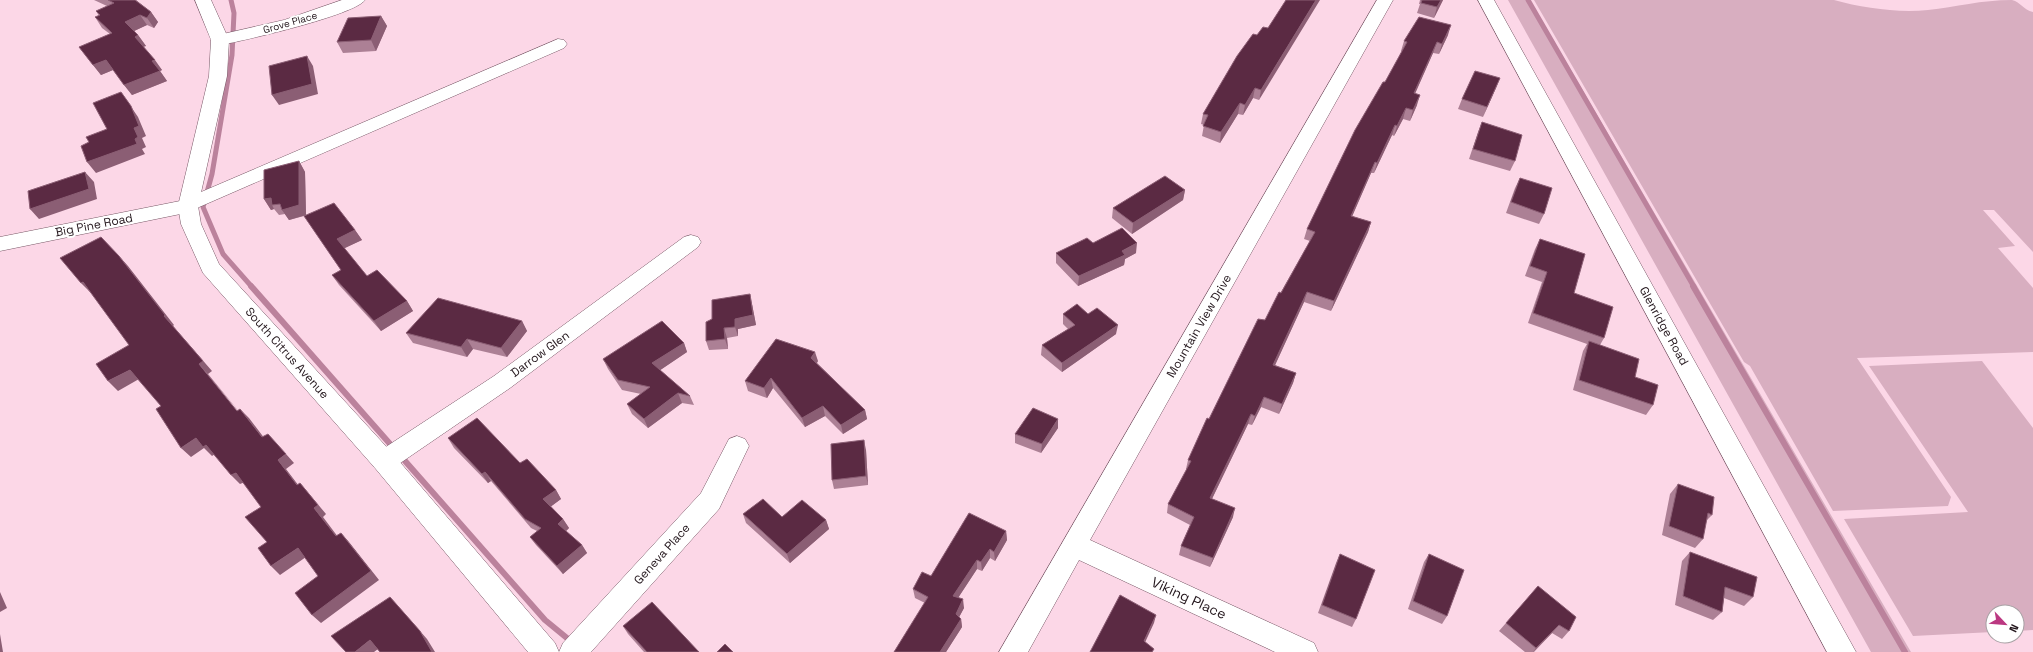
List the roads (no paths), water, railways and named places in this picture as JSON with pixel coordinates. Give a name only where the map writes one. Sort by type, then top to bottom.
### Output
[{"type":"street","name":"South Citrus Avenue","points":[[203,0],[220,40],[218,76],[188,205],[191,224],[210,268],[384,461],[545,652]]},
{"type":"street","name":"Grove Place","points":[[220,40],[240,37],[324,12],[357,0]]},
{"type":"street","name":"Mountain View Drive","points":[[1013,652],[1385,0]]},
{"type":"street","name":"Glenridge Road","points":[[1486,0],[1842,652]]},
{"type":"street","name":"Big Pine Road","points":[[0,244],[188,205],[558,44]]},
{"type":"street","name":"Darrow Glen","points":[[384,461],[502,382],[692,242]]},
{"type":"street","name":"Geneva Place","points":[[573,652],[710,501],[737,446]]},
{"type":"street","name":"Viking Place","points":[[1074,545],[1304,652]]},
{"type":"waterway","points":[[231,0],[234,13],[232,55],[212,174],[203,207],[223,254],[252,287]]},
{"type":"waterway","points":[[1528,0],[1694,287]]},
{"type":"waterway","points":[[251,286],[545,620],[584,652]]},
{"type":"waterway","points":[[1693,286],[1905,652]]}]
